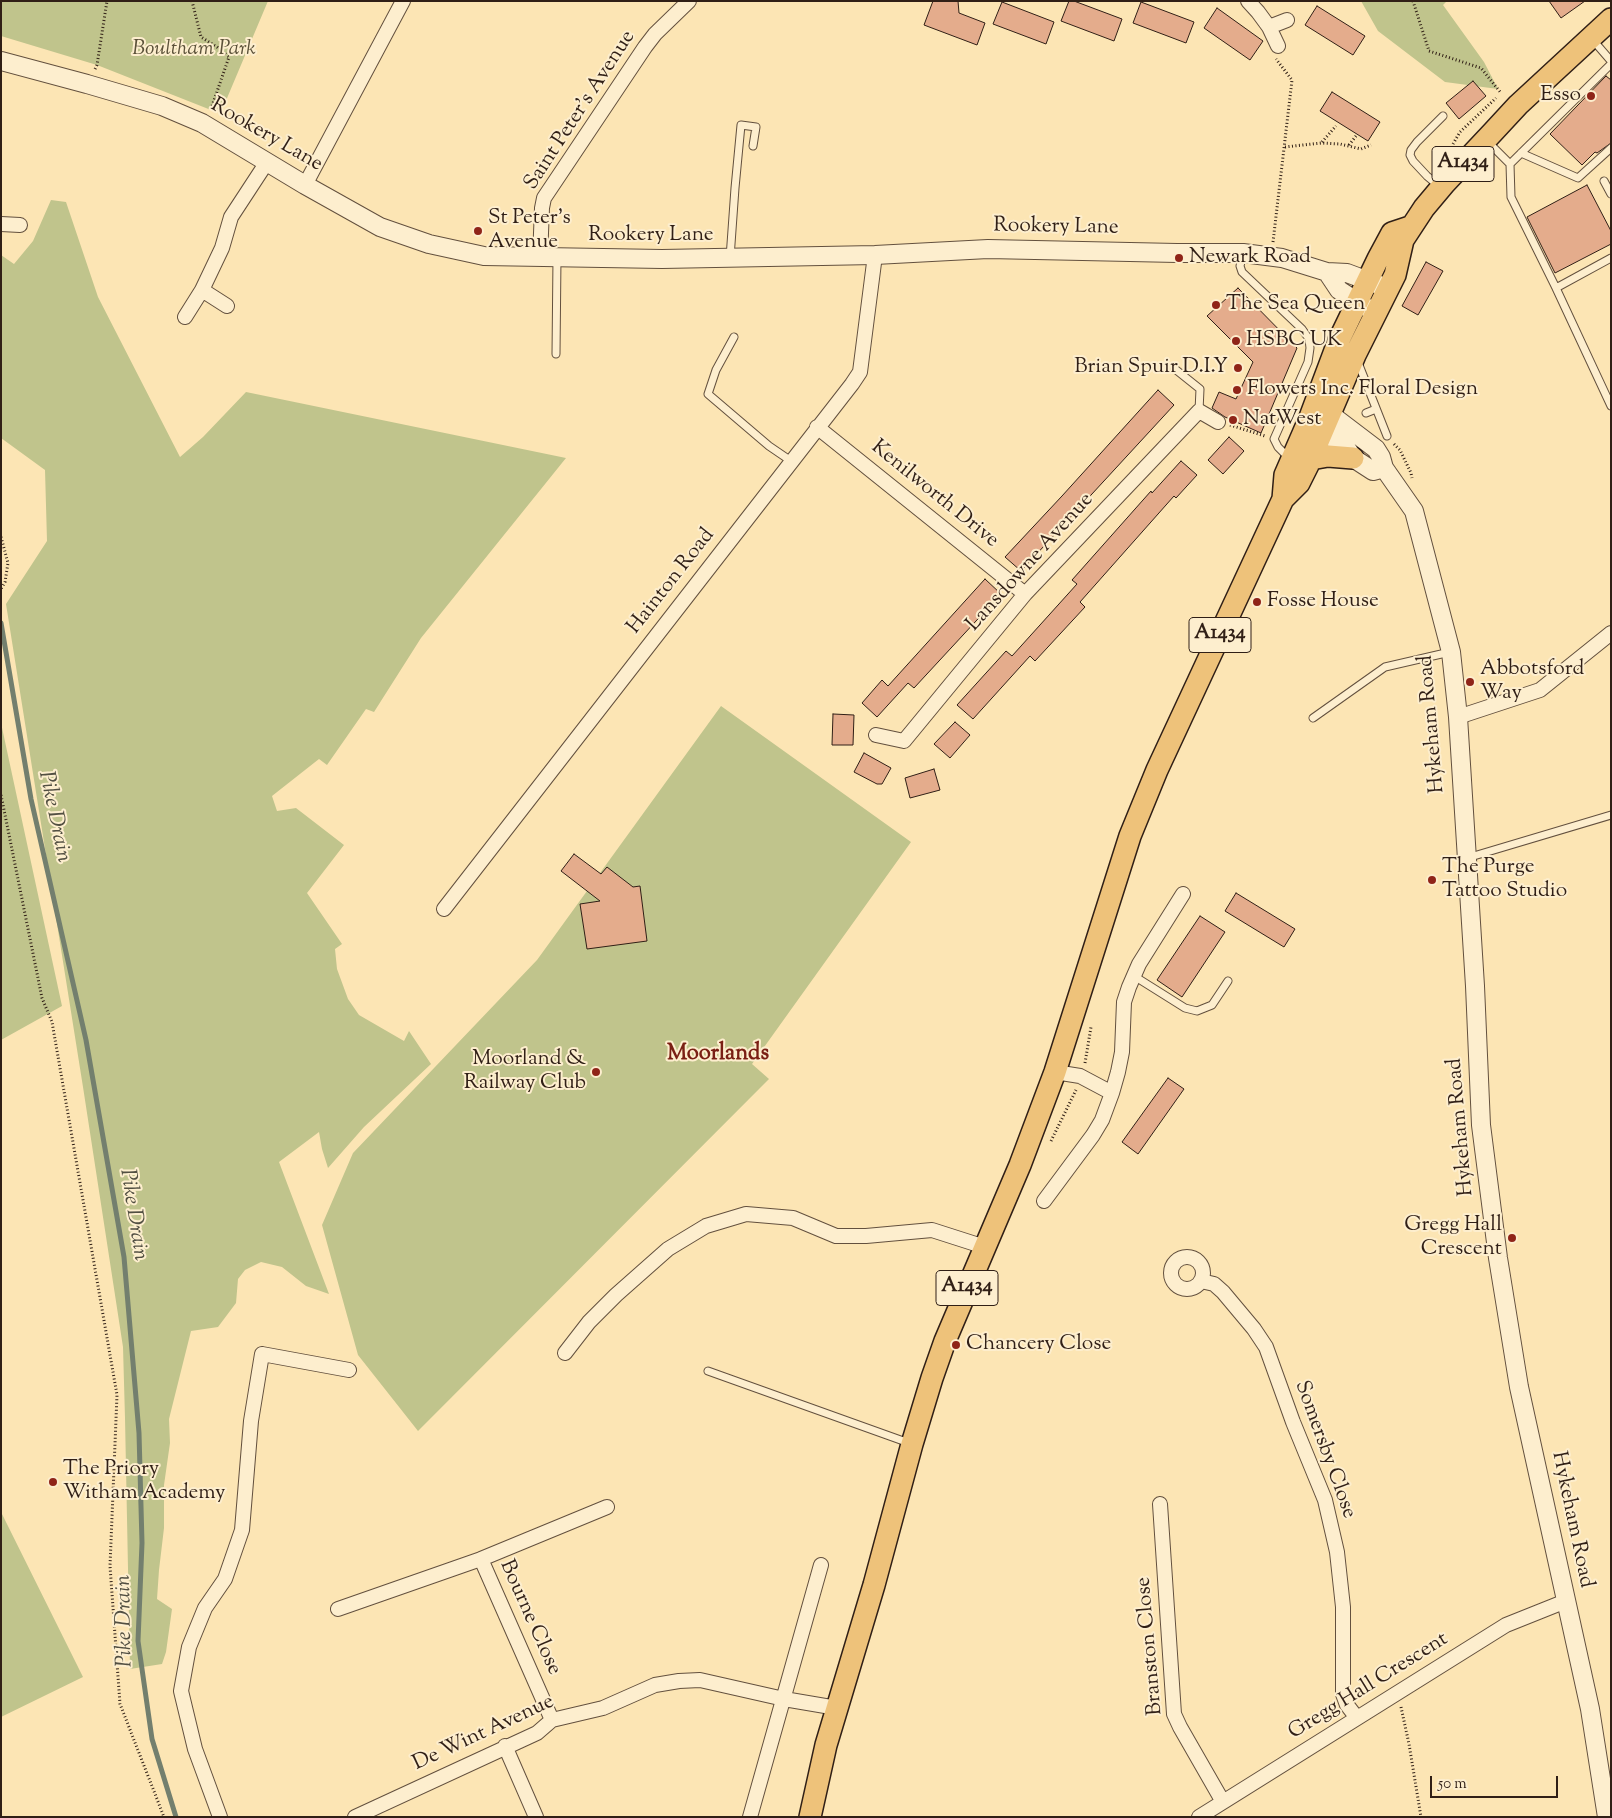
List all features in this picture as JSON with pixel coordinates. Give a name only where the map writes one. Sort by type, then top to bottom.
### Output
[{"type":"main road","name":"A1434","points":[[810,1817],[826,1745],[874,1585],[912,1444],[945,1341],[1020,1165],[1055,1072],[1130,836],[1157,770],[1283,499],[1285,475],[1304,460],[1319,416],[1339,340],[1367,280],[1392,233],[1412,227],[1441,188],[1518,105],[1610,20]]},
{"type":"main road","points":[[1388,290],[1395,275],[1403,240],[1412,227]]},
{"type":"main road","name":"A1434","points":[[1319,416],[1355,355],[1388,290]]},
{"type":"main road","points":[[1304,460],[1328,456],[1353,458]]},
{"type":"street","points":[[305,186],[403,1]]},
{"type":"street","name":"Saint Peter's Avenue","points":[[549,258],[542,208],[544,198],[645,47],[655,34],[689,1]]},
{"type":"street","points":[[1248,1],[1269,27],[1278,46]]},
{"type":"street","points":[[1269,27],[1287,20]]},
{"type":"street","name":"Rookery Lane","points":[[1,62],[162,106],[202,123],[305,186],[380,227],[429,244],[484,256],[662,259],[875,255],[988,249],[1177,253],[1280,252],[1327,272],[1348,273],[1388,290]]},
{"type":"street","points":[[185,317],[202,290],[222,248],[231,217],[267,162]]},
{"type":"street","points":[[1,224],[20,225]]},
{"type":"street","name":"Hainton Road","points":[[444,909],[860,372],[875,255]]},
{"type":"street","points":[[1327,272],[1339,290],[1376,312]]},
{"type":"street","points":[[202,290],[227,306]]},
{"type":"street","points":[[1199,411],[1218,422]]},
{"type":"street","name":"Lansdowne Avenue","points":[[876,735],[904,741],[1025,594],[1199,411]]},
{"type":"street","points":[[1319,416],[1337,442],[1347,449],[1353,458],[1373,471],[1384,468]]},
{"type":"street","name":"Hykeham Road","points":[[1319,416],[1376,449],[1381,457],[1384,468],[1414,511],[1451,652],[1458,717],[1467,858],[1481,1126],[1498,1258],[1519,1387],[1590,1709],[1607,1817]]},
{"type":"street","name":"Kenilworth Drive","points":[[817,427],[1025,594]]},
{"type":"street","points":[[1458,717],[1540,690],[1611,633]]},
{"type":"street","points":[[1044,1201],[1102,1120],[1112,1093],[1122,1052],[1124,1002],[1139,964],[1183,894]]},
{"type":"street","points":[[1055,1072],[1080,1076],[1112,1093]]},
{"type":"street","points":[[565,1353],[589,1322],[616,1295],[668,1249],[706,1226],[746,1214],[793,1218],[836,1236],[866,1236],[932,1230],[985,1247]]},
{"type":"street","name":"Somersby Close","points":[[1201,1281],[1214,1284],[1223,1292],[1254,1329],[1266,1347],[1293,1422],[1325,1500],[1337,1552],[1343,1607],[1343,1694],[1347,1705],[1357,1718]]},
{"type":"street","points":[[220,1817],[195,1748],[181,1691],[189,1647],[205,1608],[225,1579],[242,1530],[251,1421],[262,1354],[350,1370]]},
{"type":"street","name":"Branston Close","points":[[1160,1504],[1174,1714],[1223,1802]]},
{"type":"street","name":"Bourne Close","points":[[338,1609],[481,1559],[607,1507]]},
{"type":"street","name":"Bourne Close","points":[[481,1559],[552,1720]]},
{"type":"street","points":[[750,1817],[821,1565]]},
{"type":"street","name":"Gregg Hall Crescent","points":[[1199,1817],[1506,1625],[1566,1601]]},
{"type":"street","name":"De Wint Avenue","points":[[355,1817],[536,1733],[552,1720],[602,1708],[655,1685],[700,1680],[784,1699],[837,1708]]},
{"type":"street","points":[[505,1746],[536,1817]]},
{"type":"lane","points":[[1510,164],[1611,62],[1590,37]]},
{"type":"lane","points":[[1441,188],[1426,176],[1410,155],[1417,142],[1443,116]]},
{"type":"lane","points":[[730,258],[742,125],[756,127],[753,146]]},
{"type":"lane","points":[[1485,140],[1510,164],[1511,197],[1611,406]]},
{"type":"lane","points":[[1521,154],[1578,178],[1611,148]]},
{"type":"lane","points":[[1604,181],[1611,194]]},
{"type":"lane","points":[[1243,253],[1240,266],[1242,272],[1302,329],[1309,339],[1308,362],[1274,438],[1284,453],[1304,460]]},
{"type":"lane","points":[[549,258],[556,354]]},
{"type":"lane","points":[[1556,288],[1611,258]]},
{"type":"lane","points":[[734,337],[716,370],[708,394],[769,446],[791,460]]},
{"type":"lane","points":[[1355,355],[1387,436]]},
{"type":"lane","points":[[1175,369],[1200,389],[1199,411]]},
{"type":"lane","points":[[1366,413],[1376,409]]},
{"type":"lane","points":[[1313,718],[1385,667],[1451,652]]},
{"type":"lane","points":[[1467,858],[1611,815]]},
{"type":"lane","points":[[1134,976],[1185,1008],[1197,1011],[1212,1005],[1228,981]]},
{"type":"lane","points":[[708,1371],[912,1444]]},
{"type":"path","points":[[87,84],[97,65],[107,1]]},
{"type":"path","points":[[192,1],[201,38],[218,47],[229,57],[211,110],[202,123]]},
{"type":"path","points":[[1413,1],[1429,51],[1481,68],[1502,93],[1460,132],[1449,149]]},
{"type":"path","points":[[1278,46],[1274,56],[1292,80],[1272,244],[1280,252]]},
{"type":"path","points":[[1321,143],[1336,126]]},
{"type":"path","points":[[1349,145],[1356,136]]},
{"type":"path","points":[[1285,148],[1321,143],[1349,145],[1361,149],[1371,145]]},
{"type":"path","points":[[1218,422],[1274,438]]},
{"type":"path","points":[[1,536],[8,563],[5,582],[1,589]]},
{"type":"path","points":[[1,795],[42,998],[52,1022],[117,1395],[110,1566],[120,1704],[164,1817]]},
{"type":"path","points":[[1085,1064],[1093,1020]]},
{"type":"path","points":[[1048,1148],[1077,1088]]},
{"type":"path","points":[[1397,1693],[1409,1744],[1421,1817]]},
{"type":"green space","name":"Boultham Park","points":[[1,1],[268,1],[222,110],[211,110],[97,65],[1,36]]},
{"type":"green space","points":[[1361,1],[1447,1],[1443,5],[1484,62],[1498,89],[1445,82],[1378,31]]},
{"type":"green space","points":[[51,200],[66,202],[98,297],[180,457],[203,437],[246,392],[566,458],[421,638],[374,712],[366,709],[327,765],[319,759],[272,796],[277,811],[296,808],[344,845],[307,893],[342,944],[335,949],[337,969],[348,999],[359,1015],[404,1041],[409,1031],[431,1064],[364,1127],[328,1168],[319,1132],[279,1162],[329,1294],[306,1286],[282,1267],[261,1262],[245,1270],[238,1279],[236,1303],[218,1327],[191,1331],[169,1419],[170,1443],[164,1485],[164,1528],[157,1599],[172,1609],[166,1652],[162,1664],[130,1669],[123,1347],[6,604],[47,541],[45,470],[1,438],[1,255],[14,264],[33,241]]},
{"type":"green space","name":"Moorland & Railway Club","points":[[721,706],[911,842],[752,1064],[769,1079],[418,1431],[358,1355],[322,1225],[353,1153],[537,960]]},
{"type":"green space","points":[[1,723],[62,1006],[1,1040]]},
{"type":"green space","points":[[1,1512],[83,1677],[1,1717]]},
{"type":"building","points":[[933,1],[958,1],[959,13],[985,23],[977,45],[924,25]]},
{"type":"building","points":[[1069,1],[1074,1],[1122,19],[1114,41],[1061,21]]},
{"type":"building","points":[[1549,1],[1585,1],[1561,18]]},
{"type":"building","points":[[1002,2],[1054,22],[1046,44],[993,24]]},
{"type":"building","points":[[1141,2],[1194,22],[1186,43],[1133,23]]},
{"type":"building","points":[[1317,6],[1365,36],[1353,55],[1305,25]]},
{"type":"building","points":[[1217,8],[1263,41],[1250,60],[1204,28]]},
{"type":"building","points":[[1606,76],[1611,80],[1611,143],[1597,153],[1595,152],[1582,165],[1550,134]]},
{"type":"building","points":[[1473,81],[1486,96],[1459,119],[1446,103]]},
{"type":"building","points":[[1332,92],[1380,122],[1368,141],[1320,111]]},
{"type":"building","points":[[1587,185],[1611,231],[1611,244],[1555,273],[1527,217]]},
{"type":"building","points":[[1426,262],[1443,271],[1418,315],[1402,306]]},
{"type":"building","points":[[1238,288],[1297,348],[1261,433],[1225,417],[1212,408],[1219,392],[1236,399],[1253,362],[1207,316]]},
{"type":"building","points":[[1158,390],[1174,405],[1021,571],[1005,557]]},
{"type":"building","points":[[1229,437],[1244,451],[1223,474],[1208,460]]},
{"type":"building","points":[[1181,461],[1197,475],[1176,498],[1174,496],[1080,602],[1085,607],[1035,661],[1030,656],[973,719],[957,705],[1006,651],[1012,656],[1077,584],[1072,580],[1151,491],[1152,493]]},
{"type":"building","points":[[985,579],[1001,594],[914,688],[908,683],[877,717],[862,703],[882,680],[888,686]]},
{"type":"building","points":[[833,714],[854,715],[853,745],[832,745]]},
{"type":"building","points":[[955,722],[970,735],[950,758],[934,744]]},
{"type":"building","points":[[864,753],[891,768],[882,784],[877,784],[854,772]]},
{"type":"building","points":[[934,769],[940,790],[910,798],[905,778]]},
{"type":"building","points":[[574,854],[601,874],[607,867],[633,887],[640,886],[647,941],[587,949],[580,904],[600,901],[561,871]]},
{"type":"building","points":[[1236,893],[1295,929],[1284,947],[1225,911]]},
{"type":"building","points":[[1200,916],[1225,932],[1182,997],[1157,980]]},
{"type":"building","points":[[1168,1078],[1184,1089],[1138,1154],[1122,1142]]},
{"type":"waterway","name":"Pike Drain","points":[[1,623],[31,799],[86,1040],[124,1257],[139,1433],[142,1543],[138,1641],[152,1739],[176,1817]]},
{"type":"place","name":"Esso","points":[[1591,96]]},
{"type":"place","name":"St Peter's Avenue","points":[[478,231]]},
{"type":"place","name":"Newark Road","points":[[1179,258]]},
{"type":"place","name":"The Sea Queen","points":[[1216,305]]},
{"type":"place","name":"HSBC UK","points":[[1236,341]]},
{"type":"place","name":"Brian Spuir D.I.Y","points":[[1238,368]]},
{"type":"place","name":"Flowers Inc. Floral Design","points":[[1237,390]]},
{"type":"place","name":"NatWest","points":[[1233,420]]},
{"type":"place","name":"Fosse House","points":[[1257,602]]},
{"type":"place","name":"Abbotsford Way","points":[[1470,682]]},
{"type":"place","name":"The Purge Tattoo Studio","points":[[1432,880]]},
{"type":"place","name":"Moorland & Railway Club","points":[[596,1072]]},
{"type":"place","name":"Gregg Hall Crescent","points":[[1512,1238]]},
{"type":"place","name":"Chancery Close","points":[[956,1345]]},
{"type":"place","name":"The Priory Witham Academy","points":[[53,1482]]},
{"type":"district","name":"Moorlands","points":[[718,1055]]}]
